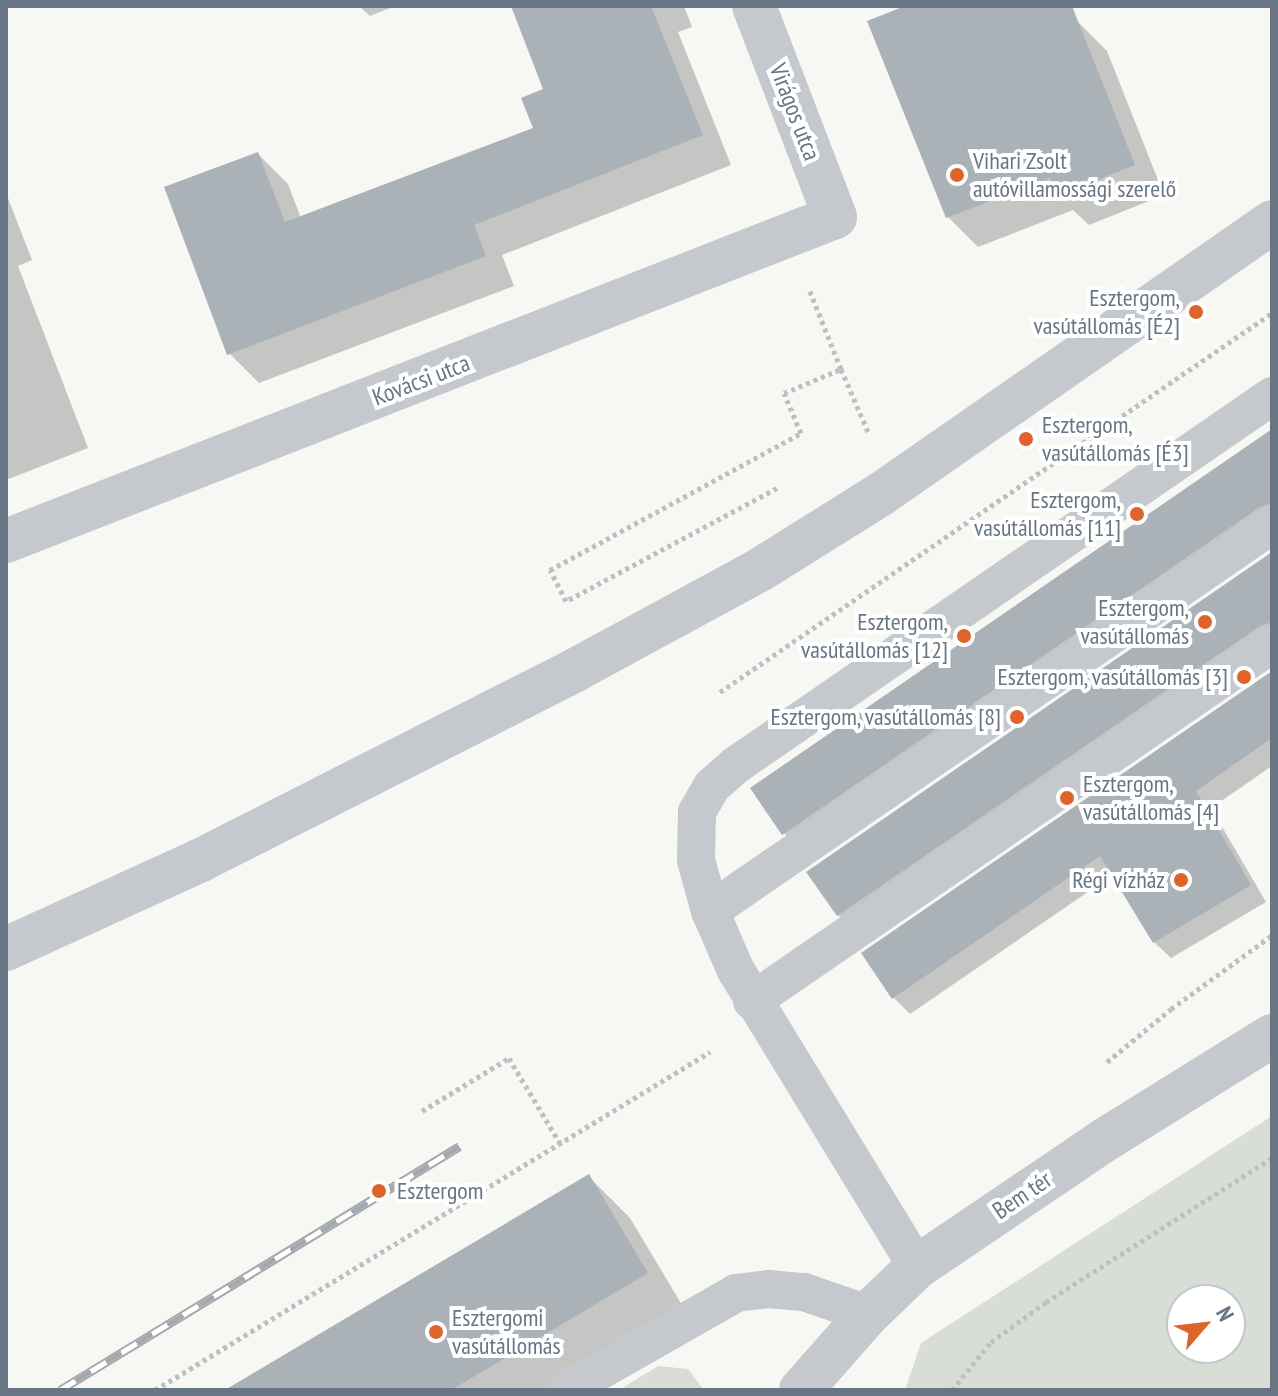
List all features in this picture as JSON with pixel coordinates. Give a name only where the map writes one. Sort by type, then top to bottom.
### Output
[{"type":"street","name":"Virágos utca","points":[[754,6],[835,217]]},
{"type":"street","name":"Kovácsi utca","points":[[6,541],[835,217]]},
{"type":"street","points":[[6,949],[199,861],[579,668],[761,569],[881,494],[1272,222]]},
{"type":"street","name":"Bem tér","points":[[801,1390],[868,1314],[917,1267],[1103,1141],[1272,1036]]},
{"type":"lane","points":[[917,1267],[860,1169],[752,1001],[710,911],[696,860],[694,836],[697,812],[712,786],[736,765],[1272,396]]},
{"type":"lane","points":[[710,911],[1272,525]]},
{"type":"lane","points":[[752,1001],[1272,644]]},
{"type":"lane","points":[[566,1390],[736,1293],[768,1289],[804,1292],[868,1314]]},
{"type":"path","points":[[788,236],[871,438],[862,442]]},
{"type":"path","points":[[720,692],[1272,313]]},
{"type":"path","points":[[785,484],[566,601],[550,570],[801,433],[784,393],[841,369]]},
{"type":"path","points":[[1107,1062],[1171,1009],[1272,935]]},
{"type":"path","points":[[155,1390],[710,1052]]},
{"type":"path","points":[[422,1111],[509,1058],[561,1145]]},
{"type":"path","points":[[952,1390],[991,1342],[1046,1302],[1272,1158]]},
{"type":"shaded area","points":[[1272,1116],[1272,1390],[905,1390],[921,1343]]},
{"type":"shaded area","points":[[658,1366],[688,1369],[704,1390],[619,1390]]},
{"type":"building","points":[[511,6],[651,6],[703,135],[474,225],[486,256],[227,355],[164,187],[258,152],[285,222],[533,128],[521,98],[543,89]]},
{"type":"building","points":[[905,6],[1072,6],[1135,165],[1057,196],[1050,178],[946,218],[867,21]]},
{"type":"building","points":[[1272,429],[1272,503],[1260,507],[782,835],[750,788]]},
{"type":"building","points":[[1272,552],[1272,622],[1260,626],[837,916],[806,872]]},
{"type":"building","points":[[1272,671],[1272,738],[1196,791],[1251,885],[1153,943],[1100,856],[892,999],[861,953]]},
{"type":"building","name":"Esztergomi vasútállomás","points":[[589,1174],[648,1273],[451,1390],[225,1390]]},
{"type":"railway","points":[[60,1390],[459,1146]]},
{"type":"place","name":"Vihari Zsolt autóvillamossági szerelő","points":[[957,175]]},
{"type":"place","name":"Esztergom, vasútállomás [É2]","points":[[1196,312]]},
{"type":"place","name":"Esztergom, vasútállomás [É3]","points":[[1026,439]]},
{"type":"place","name":"Esztergom, vasútállomás [11]","points":[[1137,514]]},
{"type":"place","name":"Esztergom, vasútállomás","points":[[1205,622]]},
{"type":"place","name":"Esztergom, vasútállomás [12]","points":[[964,636]]},
{"type":"place","name":"Esztergom, vasútállomás [3]","points":[[1244,677]]},
{"type":"place","name":"Esztergom, vasútállomás [8]","points":[[1017,717]]},
{"type":"place","name":"Esztergom, vasútállomás [4]","points":[[1067,798]]},
{"type":"place","name":"Régi vízház","points":[[1181,880]]},
{"type":"place","name":"Esztergom","points":[[379,1191]]},
{"type":"place","name":"Esztergomi vasútállomás","points":[[436,1332]]}]
